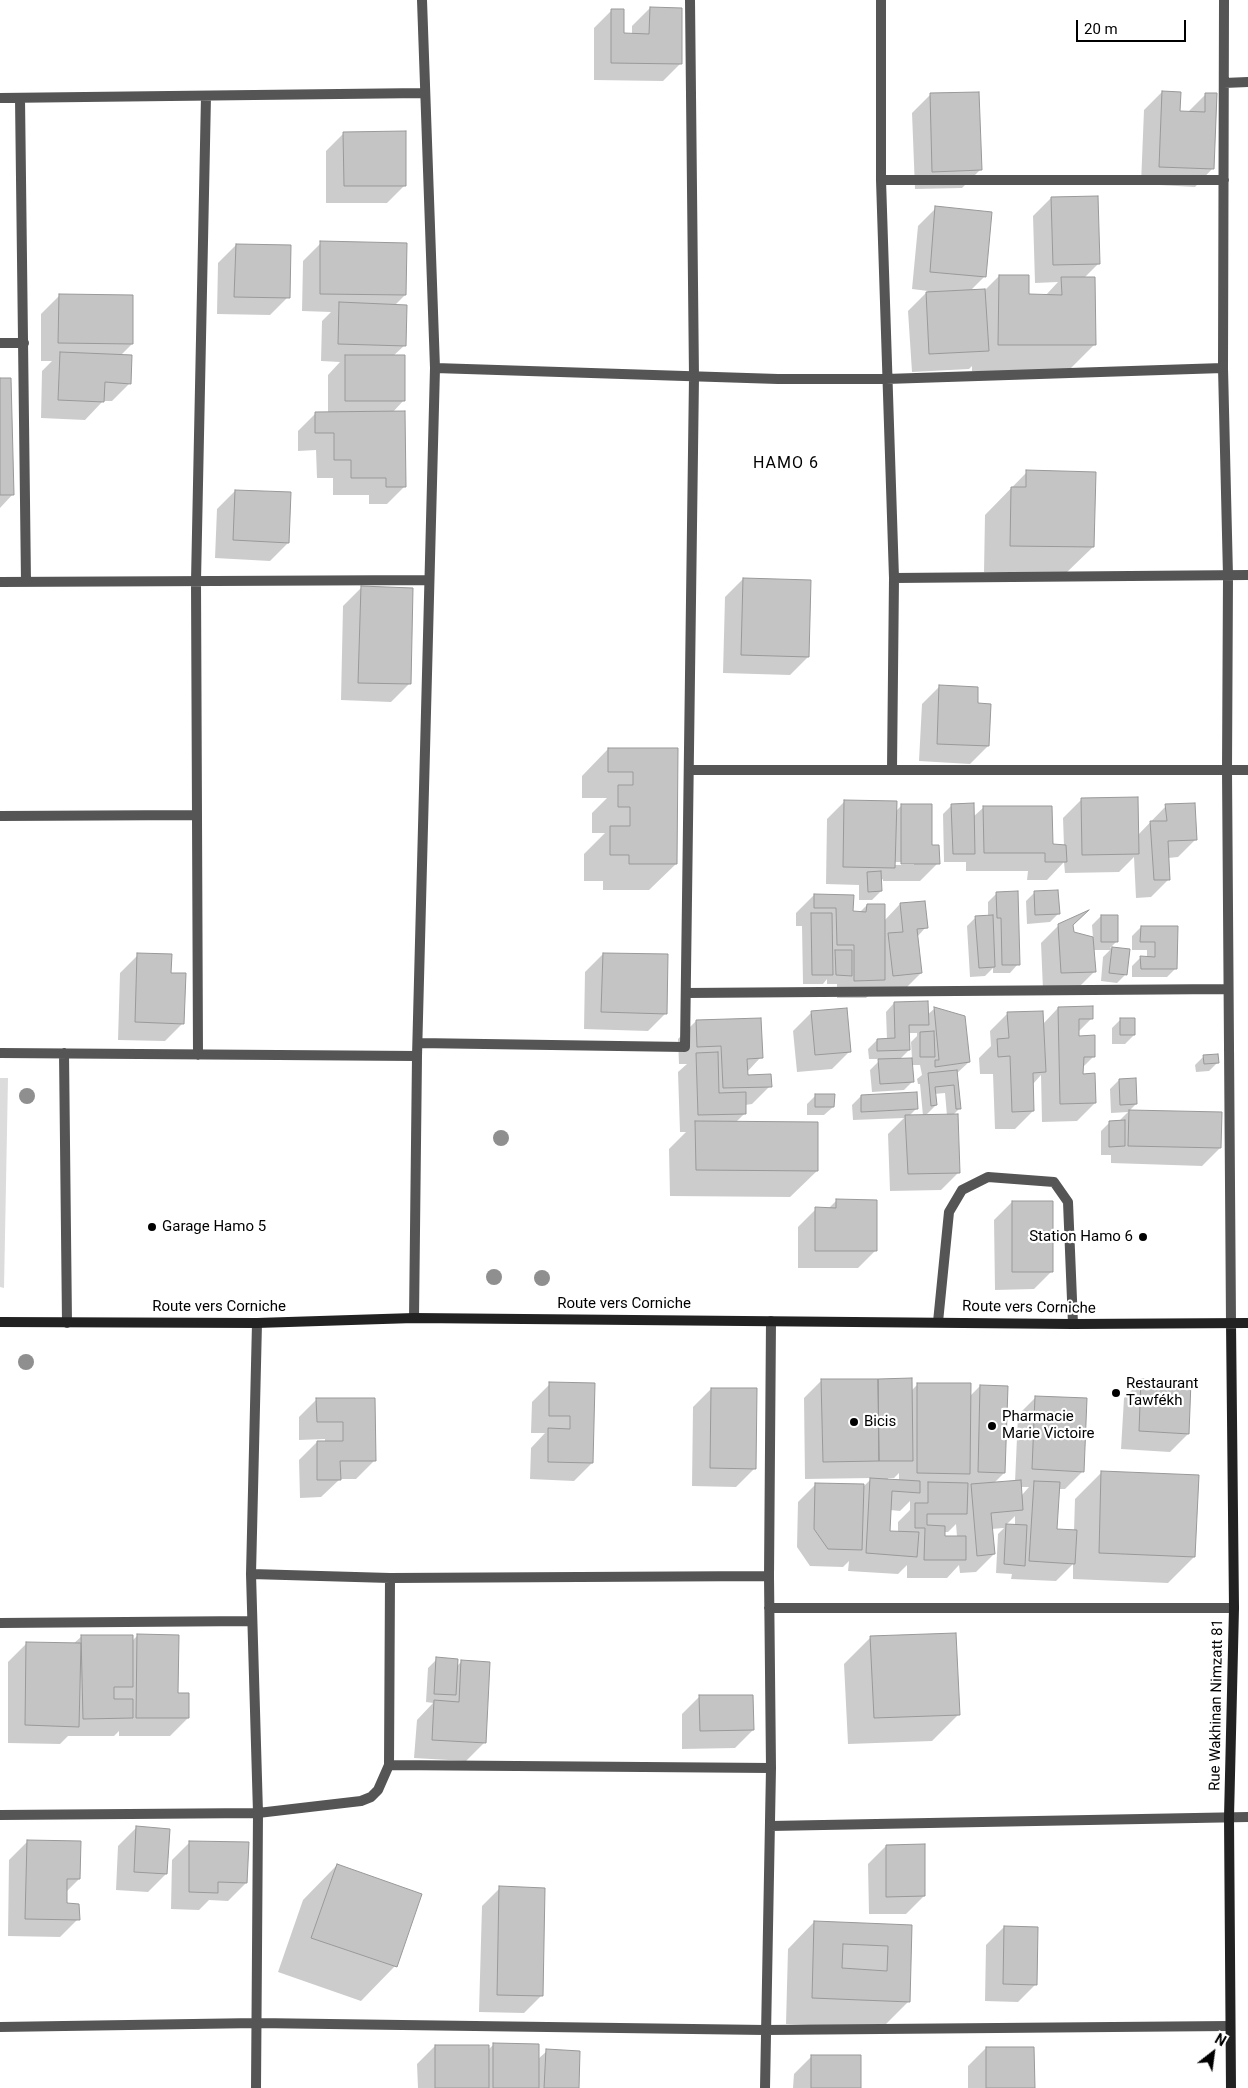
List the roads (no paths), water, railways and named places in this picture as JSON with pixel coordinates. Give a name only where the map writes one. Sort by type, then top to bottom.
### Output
[{"type":"main road","name":"Route vers Corniche","points":[[0,1322],[256,1323],[414,1318],[1073,1324],[1248,1323]]},
{"type":"main road","name":"Rue Wakhinan Nimzatt 81","points":[[1230,2088],[1229,1817],[1234,1608],[1231,1323]]},
{"type":"street","points":[[414,1318],[417,1056],[435,368],[422,0]]},
{"type":"street","points":[[418,1043],[685,1046],[694,378],[690,0]]},
{"type":"street","points":[[881,0],[880,180],[894,578],[892,769]]},
{"type":"street","points":[[1224,0],[1223,368],[1228,576],[1226,770],[1231,1323]]},
{"type":"street","points":[[1224,83],[1248,82]]},
{"type":"street","points":[[0,98],[424,93]]},
{"type":"street","points":[[198,1054],[196,581],[206,96]]},
{"type":"street","points":[[20,98],[26,582]]},
{"type":"street","points":[[880,180],[1224,180]]},
{"type":"street","points":[[0,343],[24,343]]},
{"type":"street","points":[[435,368],[694,378],[886,378],[1223,368]]},
{"type":"street","points":[[894,578],[1248,575]]},
{"type":"street","points":[[0,582],[430,580]]},
{"type":"street","points":[[689,770],[1248,770]]},
{"type":"street","points":[[0,816],[196,815]]},
{"type":"street","points":[[686,993],[1228,989]]},
{"type":"street","points":[[0,1053],[417,1056]]},
{"type":"street","points":[[64,1053],[67,1322]]},
{"type":"street","points":[[938,1322],[949,1212],[962,1190],[988,1177],[1054,1182],[1068,1202],[1073,1324]]},
{"type":"street","points":[[765,2088],[771,1768],[769,1576],[771,1320]]},
{"type":"street","points":[[256,1323],[251,1574],[258,1813],[256,2088]]},
{"type":"street","points":[[251,1574],[390,1578],[769,1576]]},
{"type":"street","points":[[0,1815],[258,1813],[361,1801],[370,1797],[378,1790],[388,1765],[390,1578]]},
{"type":"street","points":[[769,1608],[1234,1608]]},
{"type":"street","points":[[0,1623],[252,1621]]},
{"type":"street","points":[[388,1765],[771,1768]]},
{"type":"street","points":[[770,1826],[1248,1817]]},
{"type":"street","points":[[0,2026],[257,2023],[765,2030],[1229,2026]]},
{"type":"place","name":"Garage Hamo 5","points":[[152,1227]]},
{"type":"place","name":"Station Hamo 6","points":[[1143,1237]]},
{"type":"place","name":"Restaurant Tawfékh","points":[[1116,1393]]},
{"type":"place","name":"Bicis","points":[[854,1422]]},
{"type":"place","name":"Pharmacie Marie Victoire","points":[[992,1426]]},
{"type":"district","name":"HAMO 6","points":[[786,464]]}]
